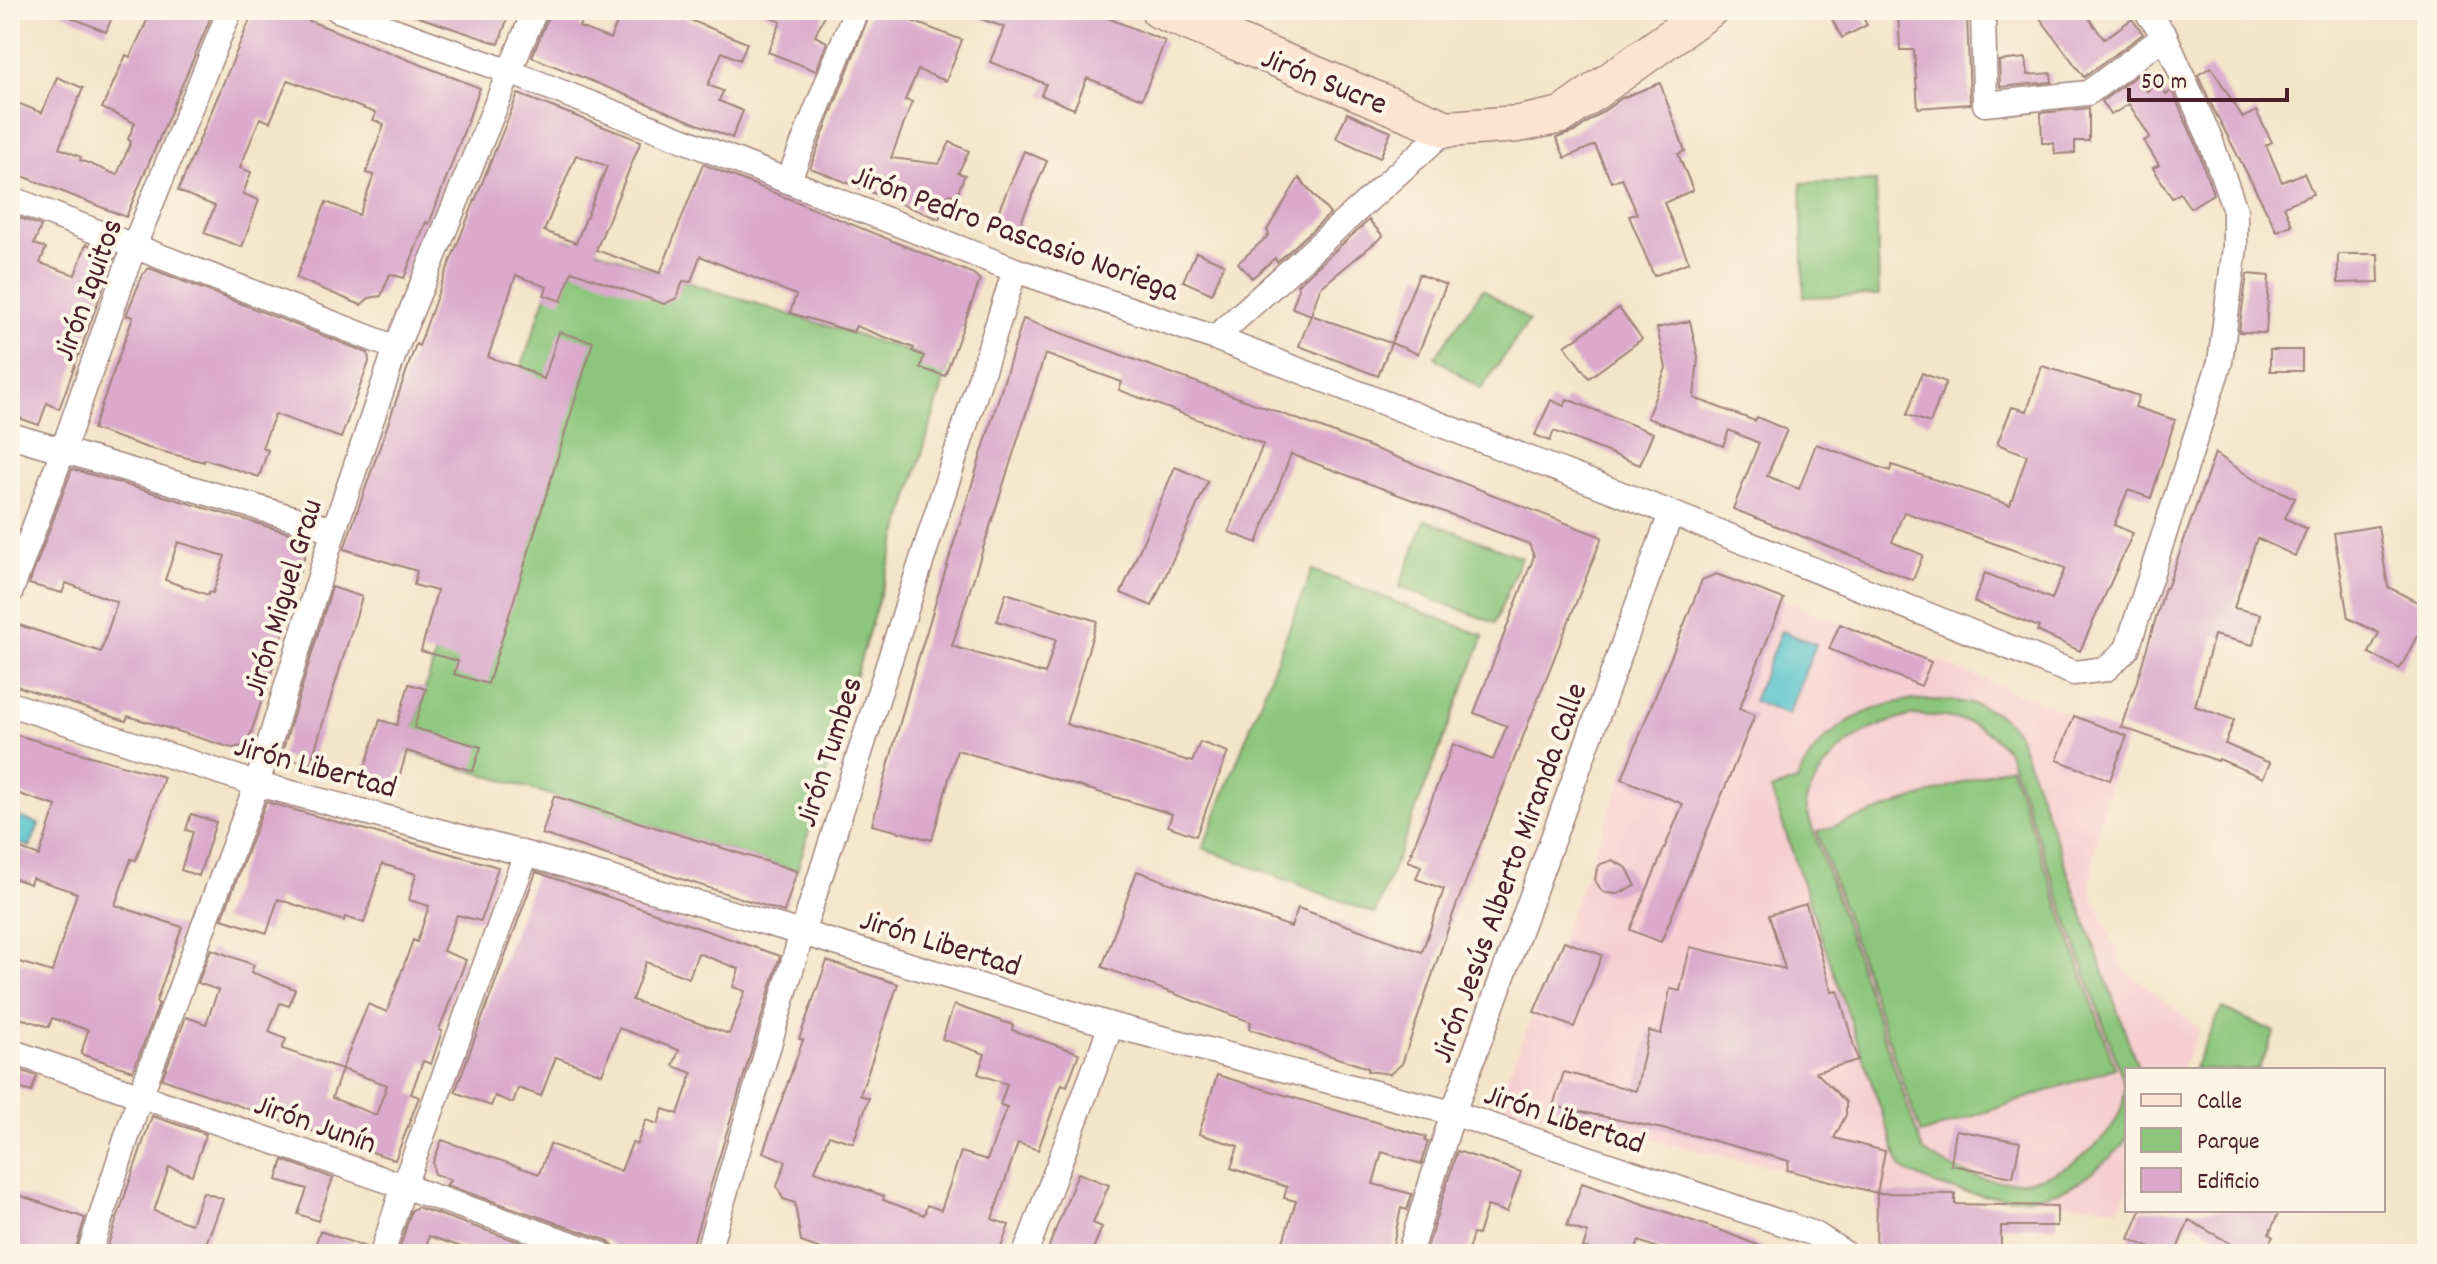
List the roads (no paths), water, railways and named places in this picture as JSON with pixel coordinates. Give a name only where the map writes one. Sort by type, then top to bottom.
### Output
[{"type":"street","name":"Jirón Iquitos","points":[[10,593],[134,246],[230,10]]},
{"type":"street","name":"Jirón Pedro Pascasio Noriega","points":[[338,10],[789,179],[1015,270],[1215,338],[1671,513],[2074,673],[2106,669],[2127,649],[2220,362],[2235,247],[2235,210],[2210,139],[2165,36],[2145,10]]},
{"type":"street","name":"Jirón Miguel Grau","points":[[89,1254],[140,1096],[257,784],[334,530],[396,348],[535,10]]},
{"type":"street","points":[[789,179],[856,10]]},
{"type":"street","name":"Jirón Sucre","points":[[1159,10],[1447,129]]},
{"type":"street","points":[[1215,338],[1447,129],[1519,124],[1562,115],[1709,10]]},
{"type":"street","points":[[1983,10],[1985,104],[2088,93],[2165,36]]},
{"type":"street","points":[[10,198],[396,348]]},
{"type":"street","name":"Jirón Tumbes","points":[[707,1254],[802,933],[1015,270]]},
{"type":"street","points":[[10,435],[334,530]]},
{"type":"street","name":"Jirón Jesús Alberto Miranda Calle","points":[[1409,1254],[1453,1113],[1671,513]]},
{"type":"street","name":"Jirón Libertad","points":[[10,704],[257,784],[526,854],[1111,1025],[1453,1113],[1815,1234],[1846,1254]]},
{"type":"street","points":[[382,1254],[404,1185],[526,854]]},
{"type":"street","points":[[1025,1254],[1111,1025]]},
{"type":"street","name":"Jirón Junín","points":[[10,1051],[601,1254]]},
{"type":"water","points":[[1781,631],[1816,644],[1788,715],[1753,701]]},
{"type":"water","points":[[10,814],[39,824],[30,847],[10,840]]}]
